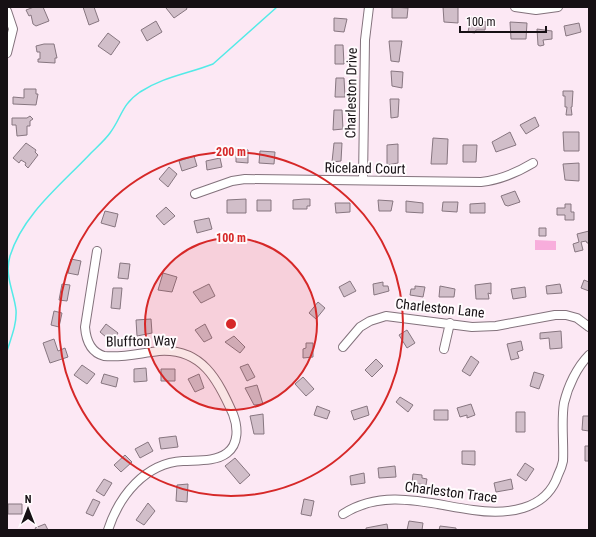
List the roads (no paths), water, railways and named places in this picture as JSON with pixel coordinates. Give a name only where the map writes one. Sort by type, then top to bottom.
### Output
[{"type":"street","name":"Charleston Drive","points":[[363,180],[365,40],[369,7]]},
{"type":"street","points":[[515,7],[536,10],[558,7]]},
{"type":"street","points":[[7,11],[13,29],[7,53]]},
{"type":"street","name":"Riceland Court","points":[[195,194],[232,181],[246,179],[482,182],[509,175],[533,162]]},
{"type":"street","name":"Bluffton Way","points":[[97,251],[85,327],[86,335],[91,347],[104,356],[172,351],[192,357],[207,368],[219,385],[233,415],[236,428],[235,442],[224,455],[210,459],[162,464],[151,469],[131,488],[125,496],[113,514],[108,530]]},
{"type":"street","name":"Charleston Lane","points":[[344,347],[360,327],[378,318],[386,316],[472,326],[496,326],[555,315],[566,315],[577,318],[589,327]]},
{"type":"street","points":[[444,348],[450,324]]},
{"type":"street","name":"Charleston Trace","points":[[343,514],[353,508],[371,502],[396,498],[492,513],[511,512],[538,502],[556,482],[562,463],[564,404],[572,380],[589,355]]},
{"type":"waterway","points":[[7,351],[16,320],[16,310],[9,277],[8,263],[16,241],[24,227],[44,200],[106,138],[114,127],[125,106],[140,92],[175,76],[213,64],[277,7]]}]
